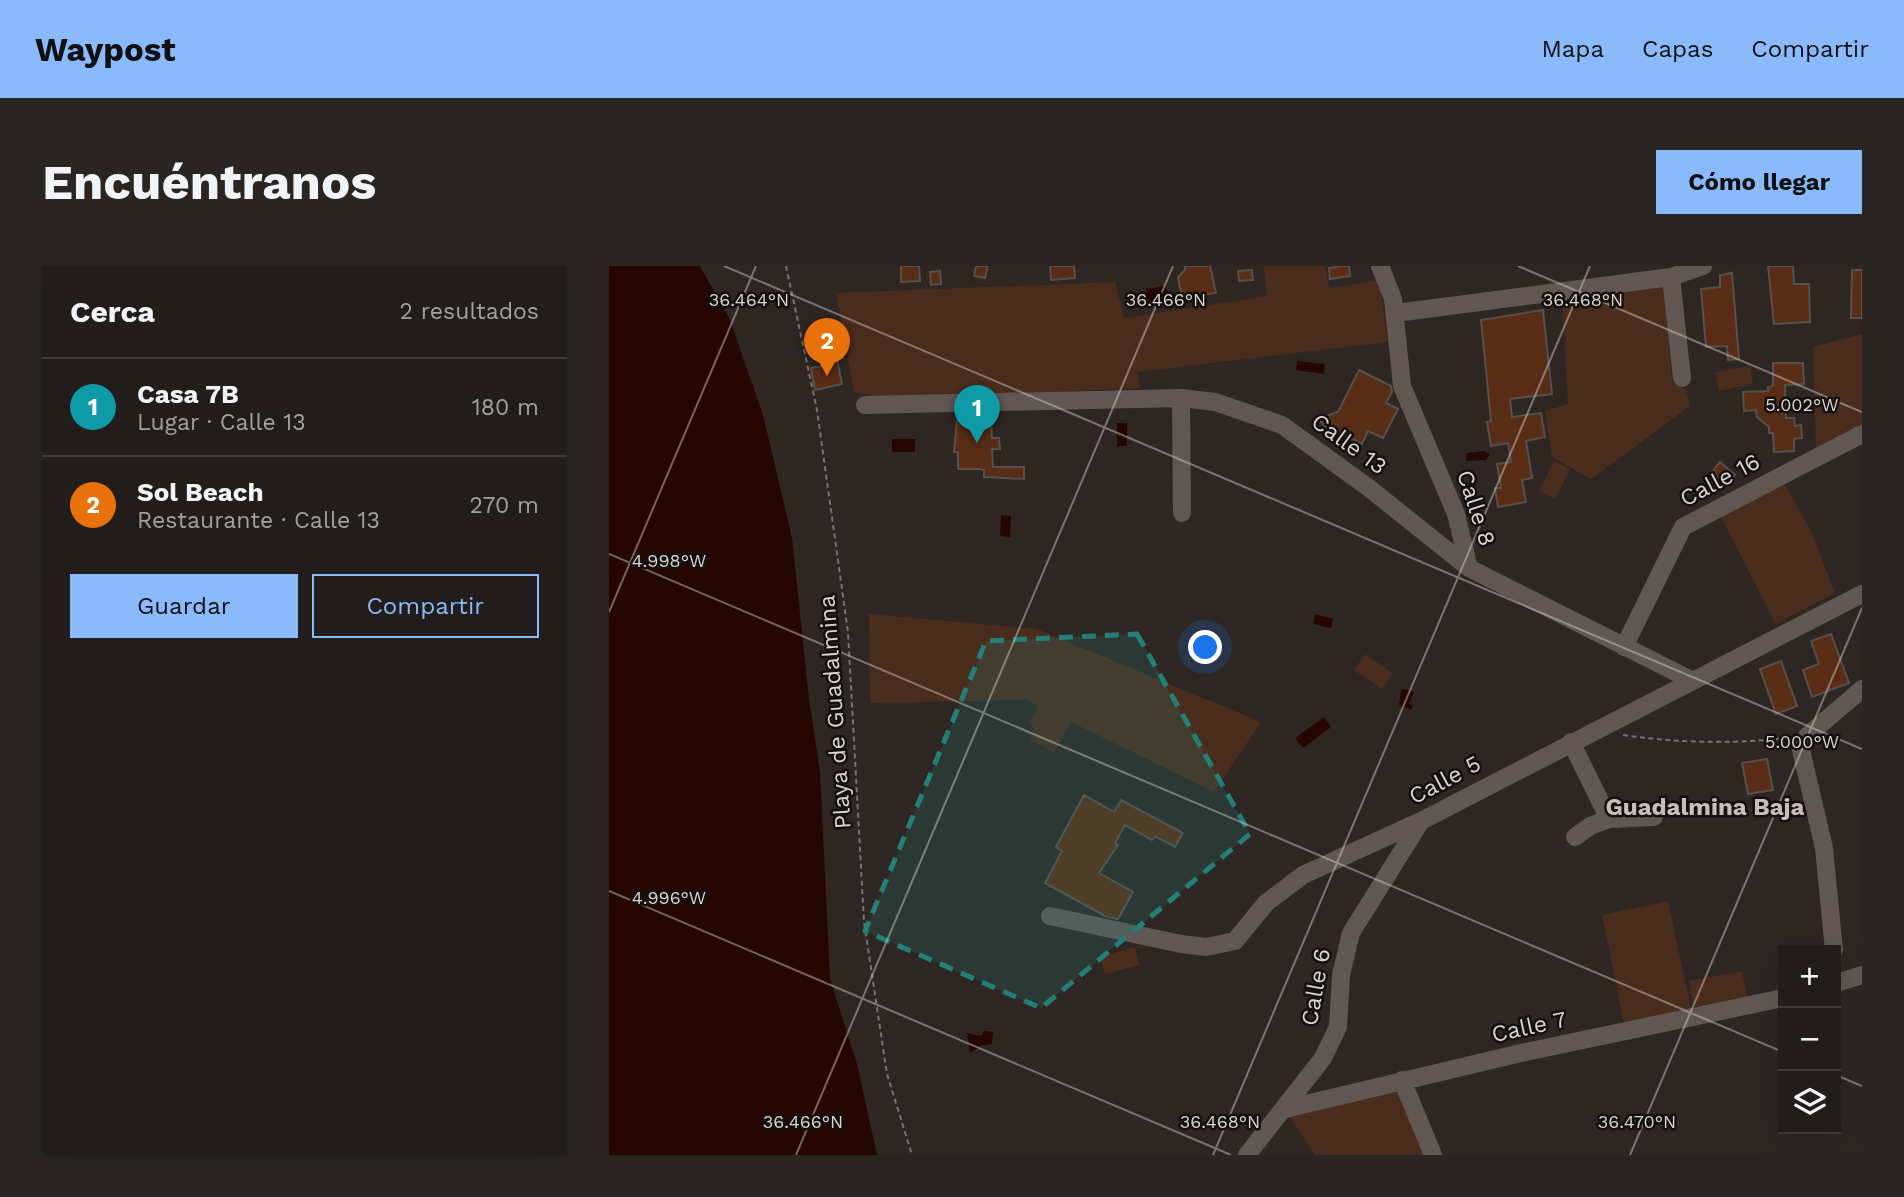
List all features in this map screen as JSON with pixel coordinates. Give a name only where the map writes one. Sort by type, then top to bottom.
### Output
[{"type":"street","name":"Calle 8","points":[[1380,266],[1396,313],[1402,386],[1456,513],[1469,568],[1691,680]]},
{"type":"street","points":[[1396,313],[1671,277],[1703,266]]},
{"type":"street","points":[[1671,277],[1682,378]]},
{"type":"street","points":[[1181,398],[1182,513]]},
{"type":"street","name":"Calle 13","points":[[865,405],[1181,398],[1215,402],[1282,425],[1369,488],[1469,568]]},
{"type":"street","name":"Calle 16","points":[[1624,647],[1683,527],[1862,434]]},
{"type":"street","name":"Calle 5","points":[[1050,916],[1181,944],[1206,947],[1235,941],[1266,903],[1303,875],[1421,821],[1571,741],[1862,594]]},
{"type":"street","points":[[1834,945],[1824,848],[1801,750],[1807,736],[1862,689]]},
{"type":"street","points":[[1571,741],[1609,819]]},
{"type":"street","points":[[1575,837],[1590,826],[1609,819],[1654,817]]},
{"type":"street","name":"Calle 6","points":[[1248,1155],[1323,1058],[1338,1027],[1341,975],[1351,933],[1421,821]]},
{"type":"street","points":[[1841,977],[1862,975]]},
{"type":"street","name":"Calle 7","points":[[1285,1109],[1402,1080],[1778,999]]},
{"type":"street","points":[[1402,1080],[1433,1155]]},
{"type":"path","name":"Playa de Guadalmina","points":[[786,266],[817,410],[848,632],[864,922],[887,1074],[912,1155]]},
{"type":"path","points":[[1603,725],[1608,733],[1676,742],[1737,743],[1807,736]]},
{"type":"highlighted area","points":[[1137,634],[1250,834],[1041,1008],[865,931],[986,641]]},
{"type":"shaded area","points":[[609,266],[700,266],[730,320],[763,415],[792,538],[809,699],[820,772],[830,979],[857,1064],[877,1155],[609,1155]]},
{"type":"shaded area","points":[[1264,266],[1325,266],[1329,288],[1379,280],[1388,342],[1137,372],[1140,388],[895,400],[854,392],[836,293],[1115,282],[1124,318],[1267,296]]},
{"type":"shaded area","points":[[1164,286],[1168,291],[1166,297],[1149,301],[1146,289]]},
{"type":"shaded area","points":[[1665,286],[1672,383],[1686,390],[1690,406],[1591,479],[1552,457],[1545,411],[1568,404],[1562,299]]},
{"type":"shaded area","points":[[1862,334],[1862,426],[1816,449],[1813,347]]},
{"type":"shaded area","points":[[1297,361],[1325,364],[1324,374],[1296,370]]},
{"type":"shaded area","points":[[1750,366],[1753,384],[1719,391],[1715,372]]},
{"type":"shaded area","points":[[1117,423],[1127,423],[1127,446],[1117,446]]},
{"type":"shaded area","points":[[892,439],[915,439],[915,452],[892,452]]},
{"type":"shaded area","points":[[1484,451],[1490,454],[1486,460],[1466,461],[1467,453]]},
{"type":"shaded area","points":[[1554,461],[1570,469],[1555,499],[1539,491]]},
{"type":"shaded area","points":[[1783,481],[1812,533],[1835,593],[1776,624],[1719,513]]},
{"type":"shaded area","points":[[1001,515],[1011,516],[1010,537],[1000,536]]},
{"type":"shaded area","points":[[869,614],[1037,629],[1261,722],[1214,792],[1071,722],[1054,752],[1030,740],[1034,729],[1030,722],[1038,706],[1027,700],[870,703]]},
{"type":"shaded area","points":[[1315,614],[1333,619],[1331,628],[1313,624]]},
{"type":"shaded area","points":[[1365,654],[1393,673],[1382,689],[1354,670]]},
{"type":"shaded area","points":[[1401,690],[1414,692],[1409,704],[1413,706],[1411,710],[1399,705]]},
{"type":"shaded area","points":[[1324,717],[1331,727],[1303,748],[1295,738]]},
{"type":"shaded area","points":[[1668,901],[1691,1009],[1624,1023],[1602,915]]},
{"type":"shaded area","points":[[1135,947],[1139,965],[1105,974],[1100,957]]},
{"type":"shaded area","points":[[1742,971],[1747,997],[1694,1007],[1689,981]]},
{"type":"shaded area","points":[[984,1031],[993,1032],[992,1044],[980,1046],[970,1053],[967,1033],[981,1036]]},
{"type":"shaded area","points":[[1400,1090],[1427,1155],[1315,1155],[1289,1115]]},
{"type":"building","points":[[901,266],[919,266],[920,281],[901,282]]},
{"type":"building","points":[[976,266],[988,266],[985,278],[974,276]]},
{"type":"building","points":[[1050,266],[1074,266],[1075,278],[1051,280]]},
{"type":"building","points":[[1185,266],[1210,266],[1216,293],[1182,298],[1178,277],[1185,270]]},
{"type":"building","points":[[1349,266],[1350,276],[1330,279],[1329,268]]},
{"type":"building","points":[[1768,266],[1793,266],[1794,284],[1809,284],[1810,322],[1774,324]]},
{"type":"building","points":[[1252,270],[1253,280],[1239,281],[1238,271]]},
{"type":"building","points":[[1852,270],[1862,270],[1862,318],[1851,318]]},
{"type":"building","points":[[940,271],[941,284],[931,285],[930,272]]},
{"type":"building","points":[[1732,273],[1739,359],[1728,360],[1727,346],[1706,347],[1701,289],[1720,287],[1720,275]]},
{"type":"building","points":[[1543,310],[1552,394],[1510,399],[1512,417],[1541,413],[1545,437],[1526,441],[1532,478],[1522,480],[1526,502],[1498,507],[1495,488],[1501,488],[1497,464],[1511,462],[1508,443],[1491,446],[1481,320]]},
{"type":"building","points":[[833,343],[834,349],[841,347],[843,358],[837,359],[842,384],[815,390],[811,368],[827,365],[823,345]]},
{"type":"building","points":[[1773,363],[1803,363],[1804,384],[1785,385],[1786,418],[1794,418],[1795,426],[1801,425],[1802,438],[1794,439],[1794,451],[1774,452],[1773,433],[1769,433],[1769,427],[1757,417],[1756,410],[1744,411],[1743,392],[1768,391],[1768,387],[1773,386]]},
{"type":"building","points":[[1359,370],[1391,386],[1392,392],[1386,403],[1398,409],[1383,438],[1368,431],[1362,444],[1332,429],[1330,431],[1318,419],[1338,412]]},
{"type":"building","points":[[957,419],[991,421],[992,438],[999,438],[1000,449],[992,449],[993,467],[1024,467],[1024,479],[984,477],[984,470],[958,469],[958,452],[954,452]]},
{"type":"building","points":[[1720,462],[1735,475],[1727,485],[1712,472]]},
{"type":"building","points":[[1831,634],[1849,683],[1812,697],[1803,670],[1819,664],[1811,641]]},
{"type":"building","points":[[1781,661],[1797,706],[1776,714],[1760,669]]},
{"type":"building","points":[[1767,759],[1773,790],[1748,794],[1742,763]]},
{"type":"building","points":[[1084,795],[1114,812],[1121,800],[1183,833],[1175,847],[1155,836],[1152,840],[1125,825],[1115,843],[1118,845],[1099,873],[1133,892],[1118,919],[1105,916],[1045,883],[1062,851],[1056,847]]},
{"type":"place","name":"Sol Beach","points":[[827,376]]},
{"type":"place","name":"Casa 7B","points":[[977,443]]},
{"type":"district","name":"Guadalmina Baja","points":[[1705,807]]}]
